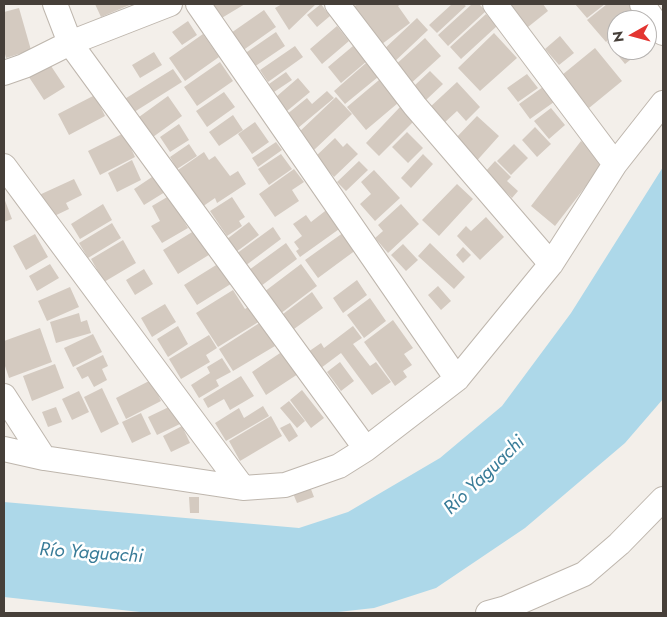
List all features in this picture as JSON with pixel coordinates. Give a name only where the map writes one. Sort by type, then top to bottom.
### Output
[{"type":"street","points":[[55,4],[70,43],[366,449]]},
{"type":"street","points":[[4,73],[24,66],[70,43],[170,4]]},
{"type":"street","points":[[198,4],[457,379]]},
{"type":"street","points":[[337,4],[415,106],[551,264]]},
{"type":"street","points":[[495,4],[615,164]]},
{"type":"street","points":[[642,4],[663,33]]},
{"type":"street","points":[[4,449],[44,458],[243,488],[284,485],[315,476],[339,466],[366,449],[457,379],[551,264],[615,164],[663,103]]},
{"type":"street","points":[[4,166],[243,488]]},
{"type":"street","points":[[4,396],[44,458]]},
{"type":"street","points":[[488,613],[506,608],[584,574],[619,544],[663,499]]},
{"type":"water","name":"Río Yaguachi","points":[[663,167],[663,399],[625,443],[525,528],[436,588],[374,608],[329,613],[149,613],[4,597],[4,502],[299,528],[348,512],[440,458],[502,406],[571,313]]},
{"type":"building","points":[[95,4],[132,4],[101,17]]},
{"type":"building","points":[[211,4],[245,4],[220,19]]},
{"type":"building","points":[[282,4],[316,4],[289,30],[275,8]]},
{"type":"building","points":[[321,4],[330,16],[317,27],[307,15]]},
{"type":"building","points":[[358,4],[401,4],[398,6],[410,23],[378,47],[351,8]]},
{"type":"building","points":[[452,4],[463,4],[466,6],[437,33],[429,25]]},
{"type":"building","points":[[472,4],[479,4],[486,11],[448,46],[438,35]]},
{"type":"building","points":[[510,4],[543,4],[548,11],[528,27],[522,20],[503,10]]},
{"type":"building","points":[[575,4],[605,4],[587,18]]},
{"type":"building","points":[[607,4],[631,4],[636,10],[607,10],[606,42],[587,20]]},
{"type":"building","points":[[19,8],[31,50],[6,58],[4,50],[4,12]]},
{"type":"building","points":[[264,10],[276,27],[242,51],[231,33]]},
{"type":"building","points":[[486,14],[497,26],[461,59],[450,47]]},
{"type":"building","points":[[417,18],[428,30],[392,64],[381,52]]},
{"type":"building","points":[[188,21],[197,35],[182,45],[172,32]]},
{"type":"building","points":[[337,26],[349,41],[322,64],[310,49]]},
{"type":"building","points":[[276,32],[285,46],[254,67],[244,54]]},
{"type":"building","points":[[494,33],[517,58],[480,91],[458,68]]},
{"type":"building","points":[[203,34],[219,57],[185,81],[169,58]]},
{"type":"building","points":[[560,36],[574,53],[559,65],[545,49]]},
{"type":"building","points":[[425,38],[441,56],[408,86],[392,68]]},
{"type":"building","points":[[295,46],[303,57],[268,82],[260,70]]},
{"type":"building","points":[[353,46],[367,61],[341,83],[328,67]]},
{"type":"building","points":[[595,48],[622,81],[589,108],[562,75]]},
{"type":"building","points":[[154,52],[162,65],[140,78],[132,65]]},
{"type":"building","points":[[45,57],[65,87],[44,100],[25,71]]},
{"type":"building","points":[[622,60],[630,60],[625,64]]},
{"type":"building","points":[[220,62],[233,81],[197,106],[184,87]]},
{"type":"building","points":[[366,63],[378,77],[345,104],[334,91]]},
{"type":"building","points":[[173,69],[182,82],[131,114],[123,100]]},
{"type":"building","points":[[430,71],[443,84],[426,100],[414,86]]},
{"type":"building","points":[[286,72],[292,80],[274,92],[269,84]]},
{"type":"building","points":[[527,74],[538,88],[518,102],[507,88]]},
{"type":"building","points":[[298,78],[310,92],[287,111],[276,97]]},
{"type":"building","points":[[379,80],[398,103],[366,130],[347,107]]},
{"type":"building","points":[[457,82],[480,107],[466,121],[457,111],[443,124],[429,108]]},
{"type":"building","points":[[543,87],[554,102],[530,119],[519,104]]},
{"type":"building","points":[[327,91],[334,98],[298,128],[286,115],[307,98],[312,104]]},
{"type":"building","points":[[224,92],[235,107],[207,127],[196,111]]},
{"type":"building","points":[[95,95],[105,116],[69,135],[58,114]]},
{"type":"building","points":[[168,96],[182,116],[153,137],[139,117]]},
{"type":"building","points":[[336,97],[352,114],[314,150],[298,133]]},
{"type":"building","points":[[400,107],[414,121],[379,156],[366,143]]},
{"type":"building","points":[[551,108],[565,125],[549,139],[534,121]]},
{"type":"building","points":[[233,115],[243,130],[219,146],[209,132]]},
{"type":"building","points":[[477,116],[499,136],[473,165],[454,140]]},
{"type":"building","points":[[255,122],[269,142],[252,154],[238,134]]},
{"type":"building","points":[[179,124],[189,140],[170,152],[160,137]]},
{"type":"building","points":[[535,127],[551,144],[537,157],[522,140]]},
{"type":"building","points":[[407,132],[423,148],[408,163],[392,147]]},
{"type":"building","points":[[124,133],[135,157],[100,175],[88,151]]},
{"type":"building","points":[[335,138],[343,147],[347,143],[358,154],[334,177],[315,157]]},
{"type":"building","points":[[581,141],[606,160],[555,226],[531,206]]},
{"type":"building","points":[[276,142],[282,150],[258,167],[252,158]]},
{"type":"building","points":[[189,144],[197,156],[177,169],[170,157]]},
{"type":"building","points":[[514,144],[528,158],[511,175],[497,161]]},
{"type":"building","points":[[204,152],[209,160],[215,156],[230,176],[238,171],[246,184],[217,203],[215,198],[202,207],[178,170]]},
{"type":"building","points":[[281,154],[292,169],[269,185],[258,169]]},
{"type":"building","points":[[423,154],[433,164],[411,188],[401,178]]},
{"type":"building","points":[[132,160],[141,180],[117,192],[108,173]]},
{"type":"building","points":[[359,161],[368,170],[346,191],[337,182]]},
{"type":"building","points":[[495,161],[511,177],[507,181],[518,191],[512,198],[485,172]]},
{"type":"building","points":[[294,169],[304,182],[292,190],[299,201],[275,217],[259,194]]},
{"type":"building","points":[[374,170],[400,198],[375,221],[360,204],[371,194],[361,182]]},
{"type":"building","points":[[155,175],[165,192],[144,205],[134,189]]},
{"type":"building","points":[[74,179],[82,195],[66,203],[69,209],[48,219],[37,196]]},
{"type":"building","points":[[457,184],[473,199],[439,236],[422,220]]},
{"type":"building","points":[[169,196],[188,228],[162,243],[151,226],[160,221],[152,206]]},
{"type":"building","points":[[232,197],[245,217],[239,221],[242,226],[227,236],[210,211]]},
{"type":"building","points":[[4,198],[12,219],[4,222]]},
{"type":"building","points":[[103,204],[112,220],[80,239],[71,224]]},
{"type":"building","points":[[401,204],[419,224],[388,253],[375,238],[383,231],[378,225]]},
{"type":"building","points":[[329,208],[342,227],[300,257],[296,251],[299,249],[294,242],[302,236],[293,224],[306,215],[311,222]]},
{"type":"building","points":[[486,217],[504,237],[480,260],[457,236],[466,226],[471,231]]},
{"type":"building","points":[[249,222],[259,235],[236,252],[227,239]]},
{"type":"building","points":[[112,223],[121,238],[88,258],[79,243]]},
{"type":"building","points":[[273,227],[281,239],[245,266],[236,254]]},
{"type":"building","points":[[197,229],[212,253],[178,274],[163,250]]},
{"type":"building","points":[[347,230],[360,247],[318,278],[305,260]]},
{"type":"building","points":[[35,234],[48,257],[26,270],[13,246]]},
{"type":"building","points":[[123,240],[136,263],[104,282],[91,259]]},
{"type":"building","points":[[286,243],[297,259],[261,286],[249,270]]},
{"type":"building","points":[[430,243],[465,277],[454,289],[418,256]]},
{"type":"building","points":[[403,244],[418,260],[406,271],[391,255]]},
{"type":"building","points":[[463,247],[471,255],[463,263],[456,255]]},
{"type":"building","points":[[221,262],[234,282],[197,305],[184,285]]},
{"type":"building","points":[[50,264],[59,278],[37,291],[29,276]]},
{"type":"building","points":[[301,264],[317,286],[280,314],[264,292]]},
{"type":"building","points":[[144,269],[153,284],[135,295],[126,280]]},
{"type":"building","points":[[357,280],[367,295],[343,313],[333,298]]},
{"type":"building","points":[[438,286],[451,301],[441,310],[428,295]]},
{"type":"building","points":[[70,287],[79,307],[47,321],[38,301]]},
{"type":"building","points":[[233,290],[245,309],[250,306],[260,321],[218,347],[196,313]]},
{"type":"building","points":[[312,292],[323,308],[294,329],[283,314]]},
{"type":"building","points":[[370,298],[386,321],[364,338],[347,315]]},
{"type":"building","points":[[165,304],[176,322],[152,337],[141,318]]},
{"type":"building","points":[[79,313],[81,322],[87,320],[91,333],[56,343],[50,322]]},
{"type":"building","points":[[393,320],[413,348],[404,354],[412,365],[403,371],[407,377],[395,386],[364,342]]},
{"type":"building","points":[[261,322],[275,346],[233,371],[219,349]]},
{"type":"building","points":[[178,326],[188,344],[168,357],[157,339]]},
{"type":"building","points":[[353,326],[362,338],[353,344],[370,366],[376,362],[391,382],[372,395],[341,353],[321,368],[308,352],[321,343],[324,348]]},
{"type":"building","points":[[40,328],[52,362],[9,378],[4,363],[4,341]]},
{"type":"building","points":[[93,334],[102,352],[73,367],[64,348]]},
{"type":"building","points":[[209,335],[217,348],[206,355],[210,362],[181,379],[169,359]]},
{"type":"building","points":[[283,351],[298,374],[266,395],[252,372]]},
{"type":"building","points":[[103,355],[108,366],[102,369],[107,380],[94,387],[88,376],[82,379],[76,368]]},
{"type":"building","points":[[222,358],[231,372],[216,380],[219,386],[199,398],[191,385],[210,373],[207,367]]},
{"type":"building","points":[[340,362],[354,381],[341,391],[327,372]]},
{"type":"building","points":[[55,364],[64,388],[32,401],[23,376]]},
{"type":"building","points":[[241,376],[254,396],[230,410],[224,399],[208,408],[203,399]]},
{"type":"building","points":[[151,380],[161,401],[126,419],[116,398]]},
{"type":"building","points":[[102,388],[119,424],[101,433],[84,397]]},
{"type":"building","points":[[302,390],[324,418],[311,428],[290,400]]},
{"type":"building","points":[[79,391],[89,412],[72,420],[62,399]]},
{"type":"building","points":[[289,401],[305,421],[297,428],[280,408]]},
{"type":"building","points":[[171,406],[180,424],[157,435],[148,417]]},
{"type":"building","points":[[263,406],[269,416],[226,441],[215,423],[239,408],[244,418]]},
{"type":"building","points":[[56,407],[62,422],[48,427],[42,412]]},
{"type":"building","points":[[141,413],[151,434],[132,443],[122,422]]},
{"type":"building","points":[[271,416],[282,436],[240,461],[229,441]]},
{"type":"building","points":[[290,423],[298,436],[289,442],[280,428]]},
{"type":"building","points":[[182,426],[190,443],[171,452],[163,436]]},
{"type":"building","points":[[309,484],[314,497],[297,503],[292,491]]},
{"type":"building","points":[[189,497],[199,497],[199,513],[190,513]]}]
